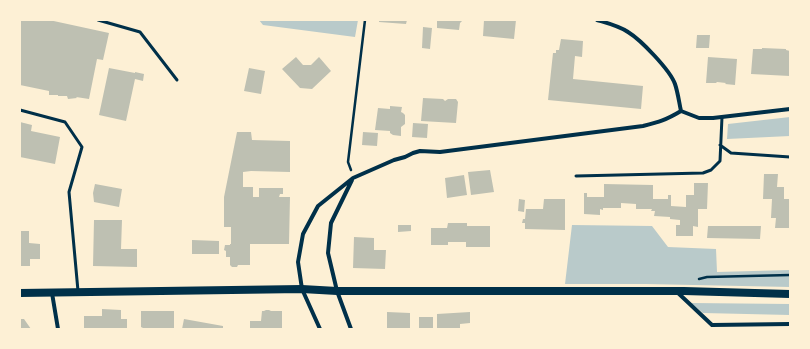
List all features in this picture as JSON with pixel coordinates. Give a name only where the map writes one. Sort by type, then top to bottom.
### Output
[{"type":"main road","points":[[20,293],[302,289],[337,291],[680,291],[790,294]]},
{"type":"street","points":[[597,20],[628,32],[653,54],[668,71],[675,84],[681,111]]},
{"type":"street","points":[[681,111],[699,118],[722,117],[790,109]]},
{"type":"street","points":[[320,329],[302,289],[298,262],[303,234],[318,206],[353,178],[394,160],[420,151],[440,152],[642,126],[660,122],[681,111]]},
{"type":"street","points":[[351,329],[337,291],[328,253],[331,223],[353,178]]},
{"type":"street","points":[[680,291],[712,325],[790,324]]},
{"type":"street","points":[[52,293],[58,329]]},
{"type":"lane","points":[[98,20],[140,32],[177,80]]},
{"type":"lane","points":[[20,110],[65,122],[82,147],[69,192],[78,292]]},
{"type":"lane","points":[[576,176],[703,173],[710,170],[720,162],[722,117]]},
{"type":"lane","points":[[720,145],[731,153],[790,157]]},
{"type":"path","points":[[353,178],[348,162],[365,20]]},
{"type":"path","points":[[680,291],[696,280],[708,276],[790,275]]},
{"type":"shaded area","points":[[259,20],[358,20],[355,37],[263,25]]},
{"type":"shaded area","points":[[790,117],[790,136],[727,139],[728,124]]},
{"type":"shaded area","points":[[572,225],[652,226],[668,247],[716,249],[717,272],[790,270],[790,287],[565,284]]},
{"type":"shaded area","points":[[691,303],[790,304],[790,315],[703,313]]},
{"type":"building","points":[[20,20],[49,20],[109,33],[103,60],[97,59],[89,99],[76,97],[77,98],[68,99],[67,96],[49,95],[49,91],[20,85]]},
{"type":"building","points":[[379,20],[407,20],[406,24],[379,22]]},
{"type":"building","points":[[437,20],[463,20],[460,23],[459,30],[437,28]]},
{"type":"building","points":[[484,20],[516,20],[514,39],[483,36]]},
{"type":"building","points":[[423,27],[432,28],[430,49],[422,48]]},
{"type":"building","points":[[697,35],[710,35],[709,48],[696,48]]},
{"type":"building","points":[[561,39],[583,41],[582,57],[575,56],[573,79],[643,86],[641,109],[548,100],[553,53],[556,53],[556,50],[559,50]]},
{"type":"building","points":[[753,49],[786,49],[790,51],[790,76],[751,74]]},
{"type":"building","points":[[296,57],[303,65],[311,65],[319,57],[331,71],[312,89],[300,88],[282,69]]},
{"type":"building","points":[[708,57],[737,59],[735,85],[717,82],[706,83]]},
{"type":"building","points":[[109,68],[144,74],[143,81],[135,79],[126,121],[99,115]]},
{"type":"building","points":[[249,68],[265,71],[261,94],[244,91]]},
{"type":"building","points":[[423,98],[443,99],[445,101],[448,99],[456,99],[458,102],[456,123],[421,121]]},
{"type":"building","points":[[390,106],[402,107],[401,112],[405,115],[405,124],[401,127],[401,136],[393,135],[390,131],[375,130],[378,108],[390,109]]},
{"type":"building","points":[[20,122],[32,125],[31,131],[60,137],[55,164],[20,157]]},
{"type":"building","points":[[413,123],[428,124],[427,138],[412,137]]},
{"type":"building","points":[[237,132],[251,132],[252,140],[290,141],[290,172],[243,172],[243,187],[253,187],[253,197],[259,197],[259,188],[283,188],[283,194],[280,194],[279,197],[290,197],[289,244],[250,244],[250,265],[238,265],[237,267],[232,267],[230,265],[230,257],[226,257],[226,251],[224,250],[225,245],[231,244],[231,227],[224,227],[224,197]]},
{"type":"building","points":[[363,132],[378,133],[377,146],[362,145]]},
{"type":"building","points":[[490,170],[494,192],[471,195],[468,172]]},
{"type":"building","points":[[764,174],[778,174],[777,187],[784,187],[784,199],[790,199],[790,228],[775,228],[776,218],[771,218],[772,199],[763,199]]},
{"type":"building","points":[[464,175],[467,195],[447,198],[445,178]]},
{"type":"building","points":[[694,183],[708,183],[707,209],[698,209],[698,227],[693,226],[693,236],[676,236],[676,225],[680,225],[680,220],[670,219],[670,217],[654,216],[655,211],[651,211],[652,209],[636,209],[636,204],[621,203],[621,208],[603,208],[603,210],[600,209],[600,215],[584,214],[584,193],[587,193],[587,197],[604,197],[604,184],[653,185],[653,199],[668,199],[668,195],[671,195],[671,206],[686,207],[686,195],[694,195]]},
{"type":"building","points":[[95,184],[122,189],[119,207],[94,202],[93,193]]},
{"type":"building","points":[[519,199],[525,200],[524,212],[518,211]]},
{"type":"building","points":[[544,199],[565,199],[565,230],[525,229],[525,223],[522,223],[523,219],[525,219],[526,209],[543,209]]},
{"type":"building","points":[[94,220],[122,220],[121,249],[137,249],[137,267],[93,266]]},
{"type":"building","points":[[448,223],[467,223],[467,226],[490,226],[490,247],[466,247],[466,242],[448,242],[448,245],[431,245],[431,228],[447,228]]},
{"type":"building","points":[[398,225],[411,225],[411,231],[398,232]]},
{"type":"building","points":[[708,226],[761,226],[760,239],[707,238]]},
{"type":"building","points":[[20,231],[29,231],[29,243],[40,244],[40,259],[30,259],[30,266],[20,266]]},
{"type":"building","points":[[354,237],[374,238],[374,250],[386,250],[385,269],[353,268]]},
{"type":"building","points":[[192,240],[219,241],[219,254],[192,254]]},
{"type":"building","points":[[102,309],[121,310],[121,319],[127,319],[127,329],[84,329],[84,316],[102,316]]},
{"type":"building","points":[[141,311],[174,311],[174,329],[141,327]]},
{"type":"building","points":[[262,311],[282,311],[282,329],[250,329],[250,321],[261,321]]},
{"type":"building","points":[[387,312],[410,313],[410,329],[387,329]]},
{"type":"building","points":[[470,312],[470,323],[460,324],[460,329],[437,329],[437,314]]},
{"type":"building","points":[[419,317],[433,317],[433,329],[419,329]]},
{"type":"building","points":[[20,319],[24,319],[31,329],[20,329]]},
{"type":"building","points":[[184,319],[223,326],[223,329],[182,329]]}]
